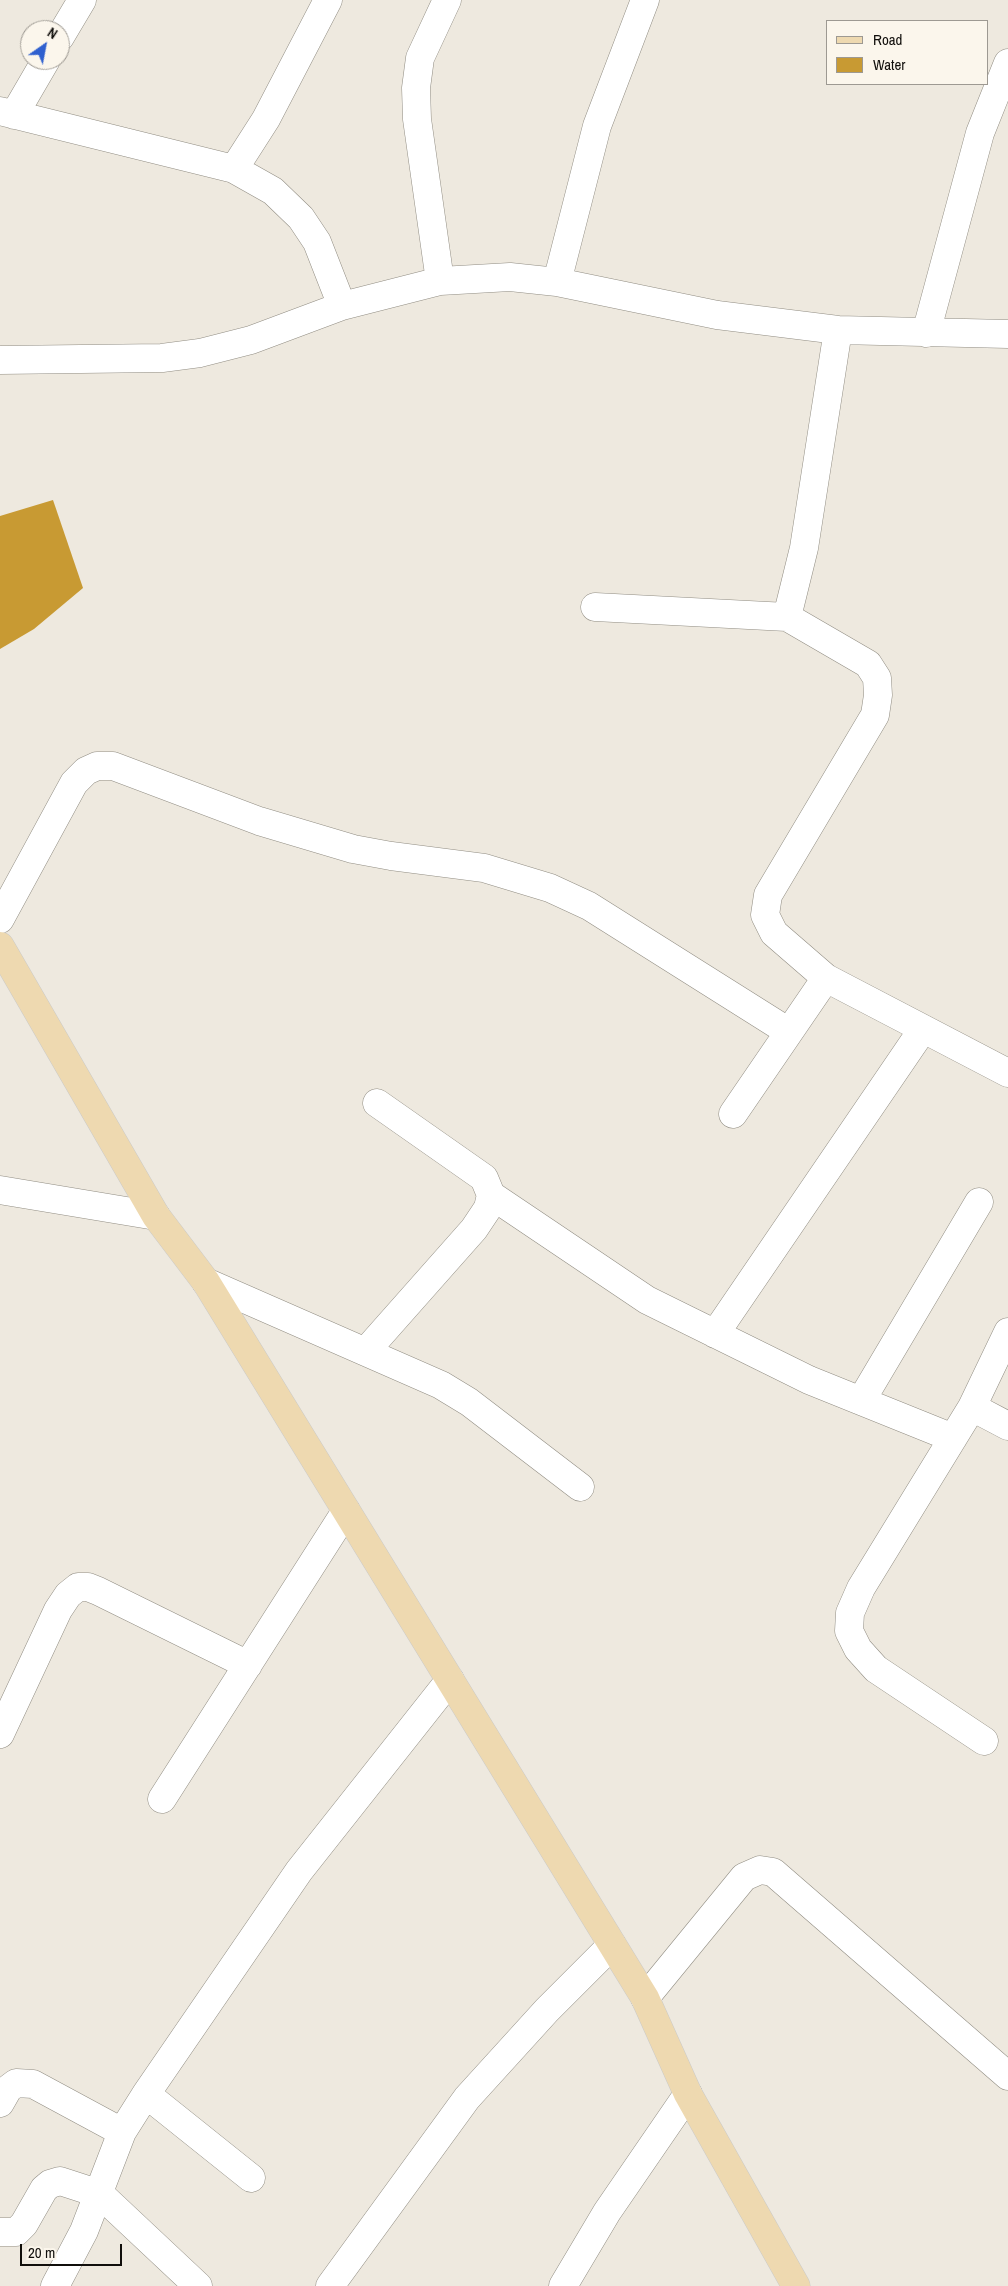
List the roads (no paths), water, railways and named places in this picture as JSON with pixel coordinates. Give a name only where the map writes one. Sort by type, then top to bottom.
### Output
[{"type":"main road","points":[[0,946],[156,1216],[206,1282],[645,1998],[688,2094],[796,2286]]},
{"type":"street","points":[[70,20],[82,0]]},
{"type":"street","points":[[234,169],[266,119],[328,0]]},
{"type":"street","points":[[440,280],[417,119],[416,88],[420,58],[448,0]]},
{"type":"street","points":[[558,282],[597,126],[645,0]]},
{"type":"street","points":[[926,333],[980,133],[1008,63]]},
{"type":"street","points":[[39,70],[7,113],[234,169],[273,191],[301,218],[318,242],[342,306]]},
{"type":"street","points":[[0,360],[162,358],[200,352],[251,340],[342,306],[440,280],[510,276],[558,282],[717,315],[838,330],[1008,334]]},
{"type":"street","points":[[787,617],[804,548],[838,330]]},
{"type":"street","points":[[595,606],[787,617],[868,664],[877,678],[878,695],[875,715],[768,895],[765,915],[774,933],[826,978],[1008,1073]]},
{"type":"street","points":[[0,919],[74,783],[86,771],[97,766],[113,766],[259,821],[353,849],[484,868],[550,888],[589,906],[788,1032]]},
{"type":"street","points":[[733,1114],[826,978]]},
{"type":"street","points":[[715,1334],[923,1029]]},
{"type":"street","points":[[377,1103],[484,1178],[492,1195],[648,1300],[809,1380],[953,1438]]},
{"type":"street","points":[[0,1190],[156,1216]]},
{"type":"street","points":[[366,1351],[474,1229],[488,1208],[492,1195]]},
{"type":"street","points":[[861,1402],[979,1202]]},
{"type":"street","points":[[206,1282],[442,1385],[469,1402],[580,1487]]},
{"type":"street","points":[[984,1741],[876,1669],[858,1650],[849,1631],[850,1613],[861,1588],[972,1407],[1008,1332]]},
{"type":"street","points":[[972,1407],[1008,1426]]},
{"type":"street","points":[[162,1799],[346,1511]]},
{"type":"street","points":[[0,1734],[58,1610],[68,1595],[78,1587],[88,1587],[98,1591],[248,1665]]},
{"type":"street","points":[[55,2286],[84,2231],[100,2194],[122,2132],[146,2094],[299,1870],[450,1680]]},
{"type":"street","points":[[645,1998],[744,1877],[760,1870],[773,1872],[1008,2076]]},
{"type":"street","points":[[330,2286],[467,2098],[540,2017],[612,1945]]},
{"type":"street","points":[[3,2091],[16,2083],[33,2084],[122,2132]]},
{"type":"street","points":[[146,2094],[251,2178]]},
{"type":"street","points":[[563,2286],[607,2212],[688,2094]]},
{"type":"street","points":[[0,2232],[16,2232],[44,2189],[50,2184],[60,2181],[100,2194],[198,2286]]},
{"type":"water","points":[[53,500],[83,588],[34,629],[0,649],[0,516]]}]
